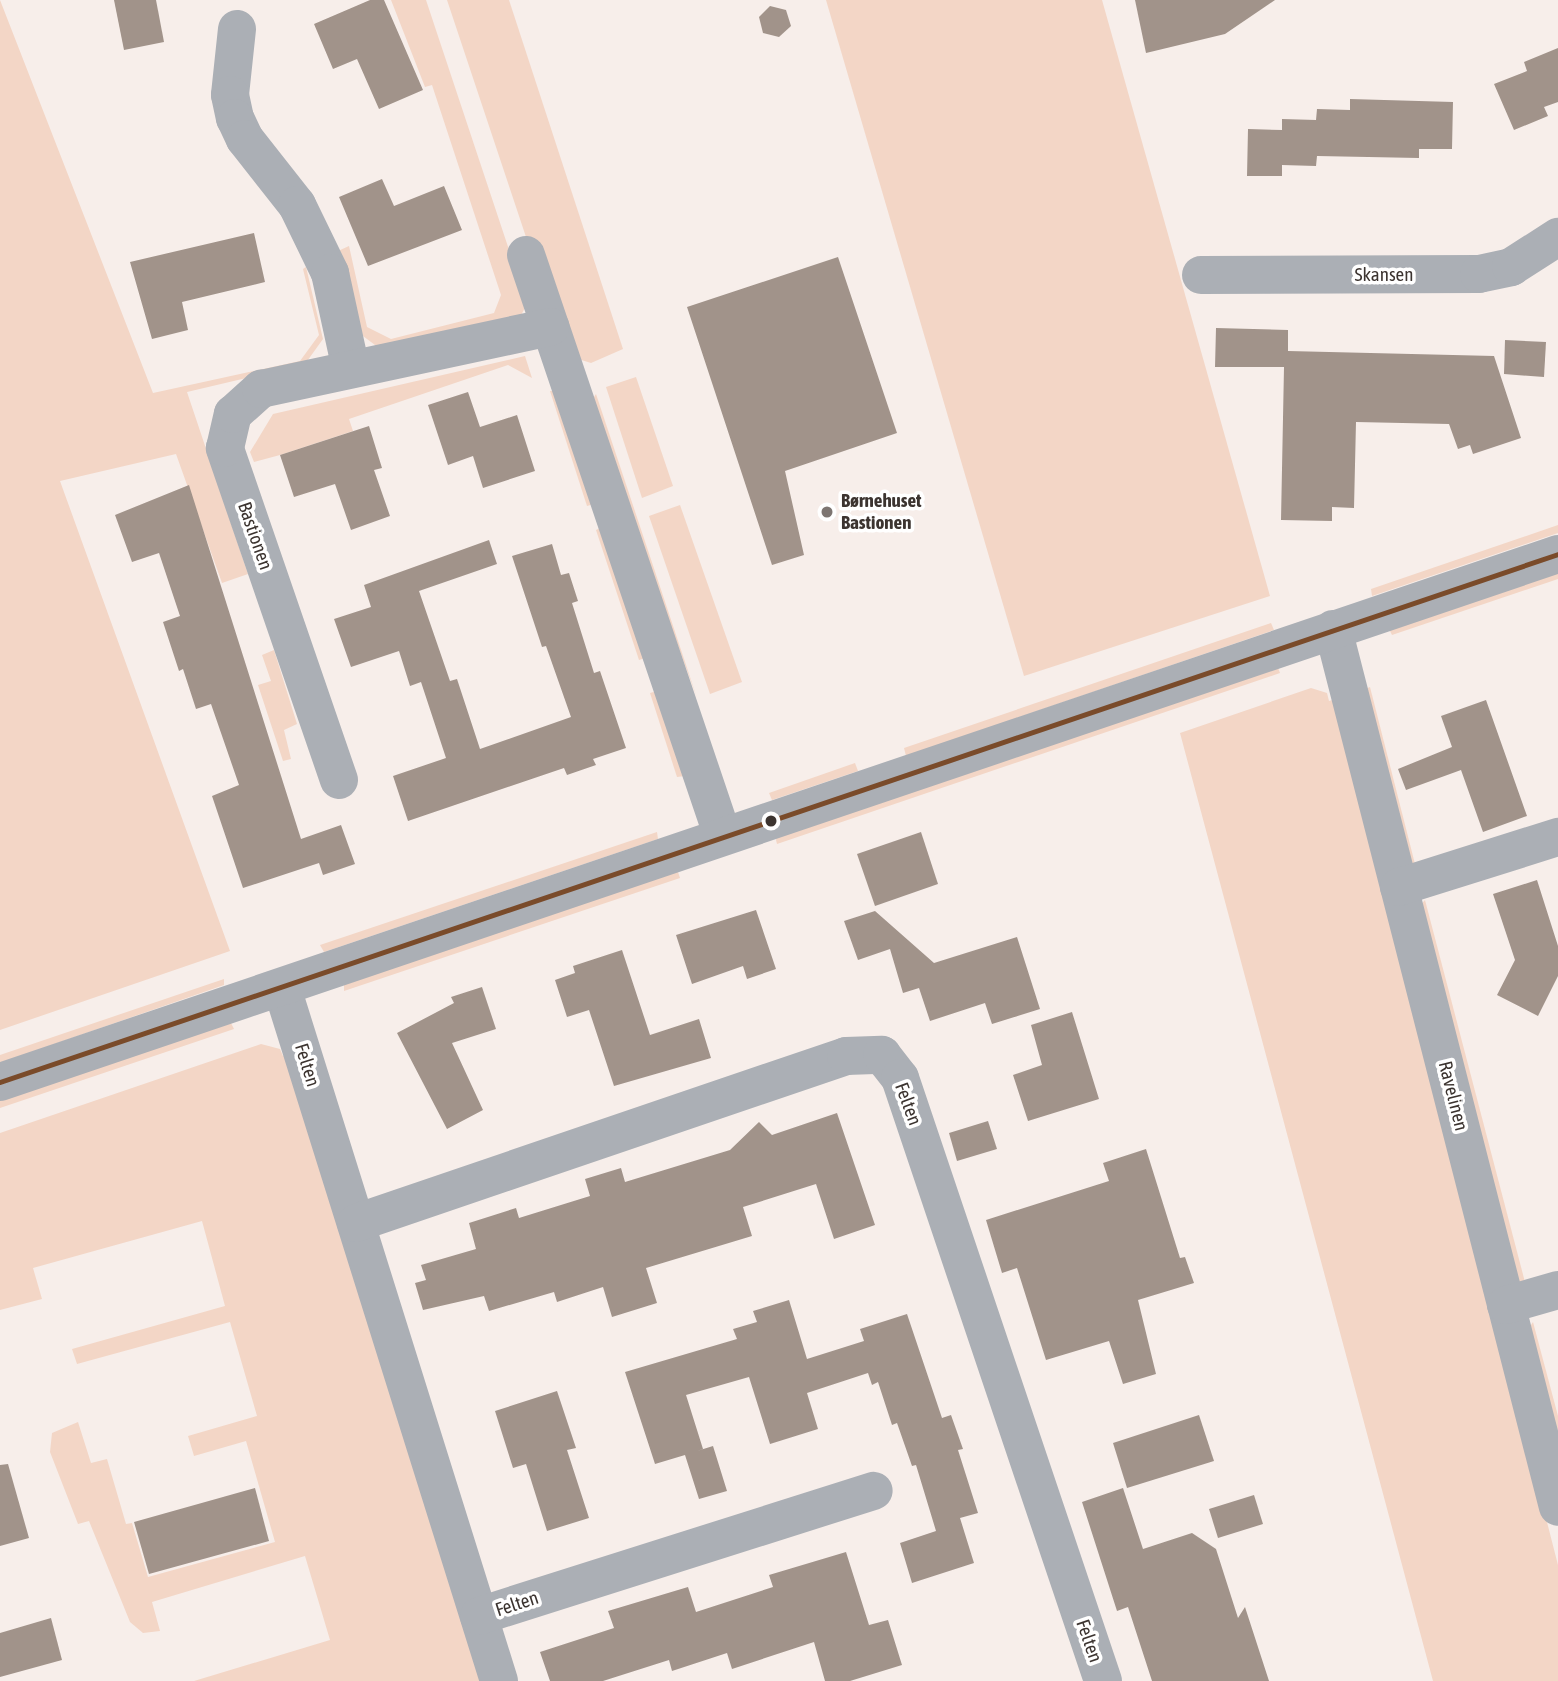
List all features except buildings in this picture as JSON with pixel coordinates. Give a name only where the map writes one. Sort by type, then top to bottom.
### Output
[{"type":"street","points":[[237,29],[230,94],[235,118],[245,139],[297,205],[330,273],[351,369]]},
{"type":"street","name":"Skansen","points":[[1201,275],[1479,274],[1511,267],[1558,237]]},
{"type":"street","points":[[526,255],[722,834]]},
{"type":"street","name":"Bastionen","points":[[339,780],[225,448],[233,414],[261,390],[550,327]]},
{"type":"street","points":[[0,1082],[282,988],[722,834],[1558,554]]},
{"type":"street","name":"Ravelinen","points":[[1333,629],[1558,1507]]},
{"type":"street","points":[[1399,887],[1558,837]]},
{"type":"street","name":"Felten","points":[[282,988],[499,1681]]},
{"type":"street","name":"Felten","points":[[356,1223],[846,1056],[882,1055],[900,1078],[1103,1681]]},
{"type":"street","points":[[1506,1305],[1558,1290]]},
{"type":"street","name":"Felten","points":[[479,1616],[874,1491]]},
{"type":"shaded area","points":[[0,0],[153,393],[300,361],[319,335],[303,269],[306,267],[323,339],[305,364],[187,392],[248,574],[222,583],[176,454],[60,481],[230,951],[0,1030]]},
{"type":"shaded area","points":[[391,0],[426,0],[527,304],[520,317],[379,348],[359,333],[338,251],[349,246],[367,327],[391,339],[494,313],[501,295],[432,85],[425,87]]},
{"type":"shaded area","points":[[447,0],[509,0],[623,349],[591,363],[575,358],[530,249]]},
{"type":"shaded area","points":[[826,0],[1102,0],[1270,596],[1024,676]]},
{"type":"shaded area","points":[[525,356],[532,378],[508,365],[349,419],[353,431],[254,462],[250,452],[273,414]]},
{"type":"shaded area","points":[[636,377],[673,486],[642,498],[606,387]]},
{"type":"shaded area","points":[[550,391],[555,391],[594,504],[587,506]]},
{"type":"shaded area","points":[[596,394],[697,698],[590,403]]},
{"type":"shaded area","points":[[680,505],[742,682],[710,694],[649,516]]},
{"type":"shaded area","points":[[1558,525],[1558,533],[1372,596],[1371,589]]},
{"type":"shaded area","points":[[600,528],[645,658],[639,660],[596,530]]},
{"type":"shaded area","points":[[1558,570],[1558,579],[1392,635],[1389,629]]},
{"type":"shaded area","points":[[1271,623],[1274,630],[906,756],[904,748]]},
{"type":"shaded area","points":[[274,650],[297,724],[284,730],[291,759],[283,761],[258,685],[271,681],[262,655]]},
{"type":"shaded area","points":[[1277,665],[1280,673],[777,844],[777,836]]},
{"type":"shaded area","points":[[1370,687],[1415,864],[1407,866],[1363,690]]},
{"type":"shaded area","points":[[1311,688],[1327,693],[1329,701],[1336,699],[1558,1565],[1558,1681],[1433,1681],[1180,733]]},
{"type":"shaded area","points":[[657,691],[685,776],[677,777],[650,693]]},
{"type":"shaded area","points":[[855,763],[858,771],[772,800],[769,793]]},
{"type":"shaded area","points":[[657,832],[658,839],[324,952],[320,945]]},
{"type":"shaded area","points":[[677,869],[680,878],[344,991],[344,984]]},
{"type":"shaded area","points":[[1425,900],[1526,1286],[1512,1277],[1418,908]]},
{"type":"shaded area","points":[[224,979],[224,985],[0,1063],[0,1055]]},
{"type":"shaded area","points":[[230,1021],[234,1029],[0,1108],[0,1099]]},
{"type":"shaded area","points":[[261,1044],[280,1049],[283,1056],[289,1054],[485,1681],[194,1681],[330,1640],[305,1556],[152,1602],[160,1631],[143,1633],[130,1622],[89,1521],[78,1524],[50,1452],[52,1433],[78,1422],[91,1463],[107,1459],[126,1524],[132,1523],[148,1577],[275,1542],[246,1441],[194,1456],[188,1436],[257,1416],[230,1322],[77,1364],[72,1349],[225,1306],[202,1221],[33,1268],[42,1299],[0,1310],[0,1133]]},
{"type":"shaded area","points":[[1533,1322],[1558,1416],[1558,1455],[1527,1331]]},
{"type":"transit line","points":[[0,1082],[1558,554]]},
{"type":"place","name":"Børnehuset Bastionen","points":[[827,512]]}]
